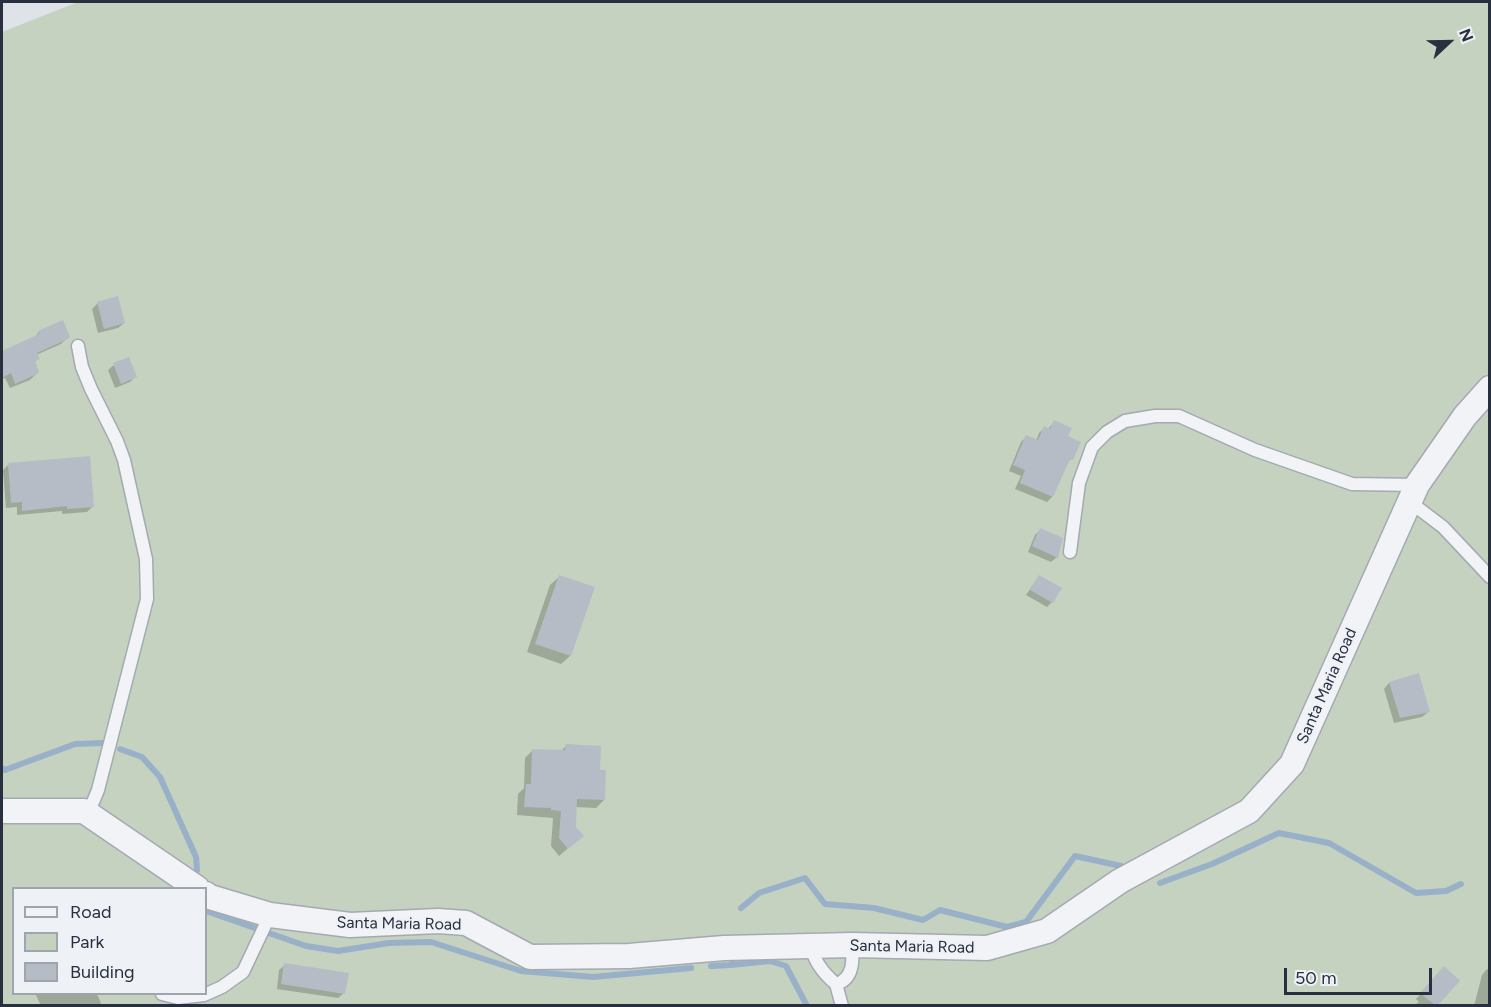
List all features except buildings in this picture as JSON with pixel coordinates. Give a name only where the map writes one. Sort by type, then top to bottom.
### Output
[{"type":"street","name":"Santa Maria Road","points":[[207,895],[269,918],[350,925],[438,921],[466,923],[530,957],[628,956],[724,948],[852,945],[987,948],[1047,931],[1120,881],[1249,811],[1292,764],[1414,494],[1465,416],[1488,394]]},
{"type":"street","points":[[2,811],[84,811],[196,887]]},
{"type":"lane","points":[[78,346],[82,367],[124,460],[146,559],[147,598],[98,790],[88,814]]},
{"type":"lane","points":[[1070,552],[1078,483],[1092,447],[1107,432],[1125,421],[1155,416],[1179,416],[1255,450],[1352,484],[1414,494],[1490,577]]},
{"type":"lane","points":[[207,994],[222,987],[243,972],[269,918]]},
{"type":"lane","points":[[836,984],[847,978],[854,963],[852,945]]},
{"type":"lane","points":[[811,946],[817,962],[836,984],[842,1005]]},
{"type":"lane","points":[[168,995],[178,998],[204,995]]},
{"type":"green space","points":[[78,2],[1489,2],[1489,1005],[2,1006],[2,32]]},
{"type":"waterway","points":[[2,768],[5,770],[75,744],[103,743]]},
{"type":"waterway","points":[[120,749],[142,757],[160,777],[196,857],[197,870]]},
{"type":"waterway","points":[[1160,883],[1212,864],[1279,833],[1329,843],[1416,893],[1446,891],[1461,884]]},
{"type":"waterway","points":[[741,908],[759,893],[805,878],[825,904],[874,908],[923,920],[940,910],[1007,927],[1026,922],[1075,856],[1121,866]]},
{"type":"waterway","points":[[207,911],[306,946],[338,951],[389,943],[431,942],[521,971],[593,977],[691,968]]},
{"type":"waterway","points":[[731,965],[770,961],[786,966],[807,1006]]},
{"type":"waterway","points":[[711,966],[731,965],[732,963]]}]
